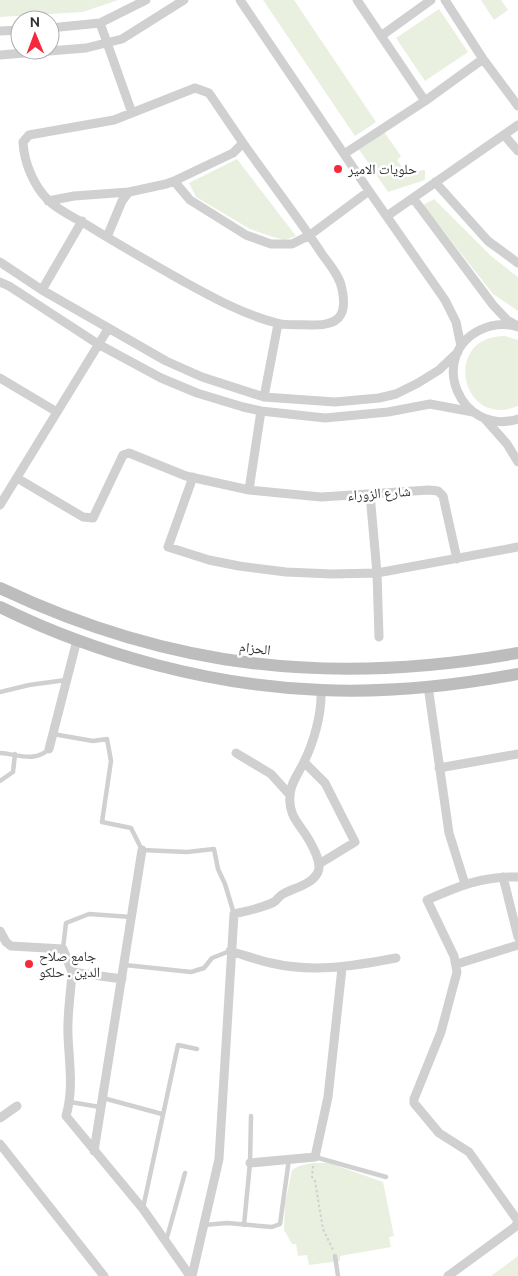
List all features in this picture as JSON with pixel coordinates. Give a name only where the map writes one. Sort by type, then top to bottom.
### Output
[{"type":"main road","name":"الحزام","points":[[0,588],[79,622],[129,638],[185,653],[260,665],[343,670],[422,666],[518,653]]},
{"type":"main road","points":[[0,607],[78,640],[152,664],[249,683],[321,690],[382,689],[428,686],[518,674]]},
{"type":"street","points":[[60,27],[100,23],[146,0]]},
{"type":"street","points":[[0,55],[86,48],[107,44],[122,39],[184,0]]},
{"type":"street","points":[[240,0],[445,300],[456,322],[460,349],[454,367],[456,389],[462,402],[473,412],[485,418],[502,422],[518,419]]},
{"type":"street","points":[[357,0],[425,101]]},
{"type":"street","points":[[381,36],[431,0]]},
{"type":"street","points":[[445,0],[483,59],[518,106]]},
{"type":"street","points":[[100,23],[132,113]]},
{"type":"street","points":[[344,154],[425,101],[483,59]]},
{"type":"street","points":[[195,88],[209,93],[243,143],[338,278],[342,288],[342,312],[339,319],[332,324],[278,324],[220,302],[48,201],[33,180],[23,152],[23,142],[29,135],[114,120],[195,88]]},
{"type":"street","points":[[387,216],[518,125]]},
{"type":"street","points":[[504,135],[518,151]]},
{"type":"street","points":[[48,201],[74,196],[129,192],[166,184],[233,153],[243,143]]},
{"type":"street","points":[[174,181],[190,200],[246,235],[271,244],[292,244],[310,236],[369,191]]},
{"type":"street","points":[[435,182],[488,241],[518,263]]},
{"type":"street","points":[[107,237],[122,201],[129,192]]},
{"type":"street","points":[[413,198],[493,305],[518,327]]},
{"type":"street","points":[[42,290],[82,221]]},
{"type":"street","points":[[0,262],[42,290],[108,329],[185,370],[264,397],[335,402],[378,398],[396,394],[418,384],[439,370],[472,335],[484,328],[499,325],[518,327]]},
{"type":"street","points":[[0,282],[98,344],[170,382],[221,400],[261,411],[325,418],[388,412],[430,404],[473,412]]},
{"type":"street","points":[[264,397],[278,324]]},
{"type":"street","points":[[0,505],[108,329]]},
{"type":"street","points":[[0,378],[56,412]]},
{"type":"street","points":[[249,490],[261,411]]},
{"type":"street","points":[[485,418],[507,444],[518,462]]},
{"type":"street","name":"شارع الزوراء","points":[[17,478],[88,519],[93,518],[123,455],[133,453],[193,477],[249,490],[321,497],[438,490],[443,496],[457,559]]},
{"type":"street","points":[[193,477],[168,547],[223,564],[314,574],[377,573],[518,548]]},
{"type":"street","points":[[370,494],[377,573],[379,637]]},
{"type":"street","points":[[49,749],[78,640]]},
{"type":"street","points":[[428,686],[449,833],[464,884]]},
{"type":"street","points":[[191,1276],[219,1159],[230,951],[234,914],[273,902],[282,894],[309,882],[318,871],[319,864],[309,839],[295,821],[290,806],[290,795],[318,722],[322,702],[321,690]]},
{"type":"street","points":[[236,753],[271,774],[290,795]]},
{"type":"street","points":[[440,768],[518,754]]},
{"type":"street","points":[[304,762],[325,783],[355,842],[319,864]]},
{"type":"street","points":[[94,1151],[142,850]]},
{"type":"street","points":[[503,877],[518,937]]},
{"type":"street","points":[[448,1276],[513,1229],[518,1222],[469,1152],[439,1133],[414,1103],[441,1032],[457,972],[454,956],[427,900],[464,884],[503,877],[518,877]]},
{"type":"street","points":[[0,931],[6,942],[11,946],[63,949],[72,972],[68,1034],[71,1066],[70,1102],[66,1116],[143,1209],[191,1276]]},
{"type":"street","points":[[457,964],[518,945]]},
{"type":"street","points":[[230,951],[272,963],[301,968],[342,968],[396,958]]},
{"type":"street","points":[[250,1163],[315,1157],[328,1096],[342,968]]},
{"type":"street","points":[[72,972],[122,978]]},
{"type":"street","points":[[0,1118],[16,1106]]},
{"type":"street","points":[[0,1144],[104,1276]]},
{"type":"lane","points":[[0,692],[29,685],[66,680]]},
{"type":"lane","points":[[53,734],[93,741],[107,739],[111,761],[102,822],[131,828],[142,850],[187,852],[214,849],[218,869],[225,884],[234,914]]},
{"type":"lane","points":[[0,753],[36,757],[44,754],[49,749]]},
{"type":"lane","points":[[0,781],[13,772],[15,754]]},
{"type":"lane","points":[[63,949],[66,923],[89,914],[132,917]]},
{"type":"lane","points":[[125,965],[191,972],[204,968],[212,958],[230,951]]},
{"type":"lane","points":[[143,1209],[178,1045],[197,1049]]},
{"type":"lane","points":[[70,1102],[103,1103],[162,1114]]},
{"type":"lane","points":[[244,1225],[250,1163],[251,1116]]},
{"type":"lane","points":[[315,1157],[386,1177]]},
{"type":"lane","points":[[204,1225],[227,1223],[272,1227],[280,1224],[289,1159]]},
{"type":"lane","points":[[166,1242],[185,1173]]},
{"type":"lane","points":[[335,1256],[338,1276]]},
{"type":"path","points":[[315,1157],[312,1177],[315,1181],[323,1229],[335,1256]]},
{"type":"green space","points":[[0,0],[118,0],[83,12],[60,13],[60,10],[10,10],[10,16],[0,17]]},
{"type":"green space","points":[[263,0],[294,0],[376,122],[355,136]]},
{"type":"green space","points":[[481,0],[501,0],[508,10],[494,20]]},
{"type":"green space","points":[[439,9],[468,52],[425,81],[396,38]]},
{"type":"green space","points":[[384,132],[401,156],[397,160],[406,173],[425,170],[425,180],[388,192],[358,148]]},
{"type":"green space","points":[[237,159],[296,236],[285,240],[250,229],[196,197],[189,183]]},
{"type":"green space","points":[[434,199],[491,256],[518,277],[518,311],[493,294],[423,205]]},
{"type":"green space","points":[[505,336],[518,340],[518,406],[498,410],[483,405],[472,394],[466,380],[466,364],[472,350],[485,340]]},
{"type":"green space","points":[[312,1163],[329,1163],[383,1182],[394,1236],[389,1237],[391,1247],[340,1256],[340,1261],[309,1265],[307,1255],[298,1256],[296,1244],[292,1244],[284,1230],[285,1204],[292,1170]]},
{"type":"green space","points":[[518,1256],[518,1276],[491,1276]]},
{"type":"place","name":"حلويات الامير","points":[[338,169]]},
{"type":"place","name":"جامع صلاح الدين . حلكو","points":[[29,964]]}]
